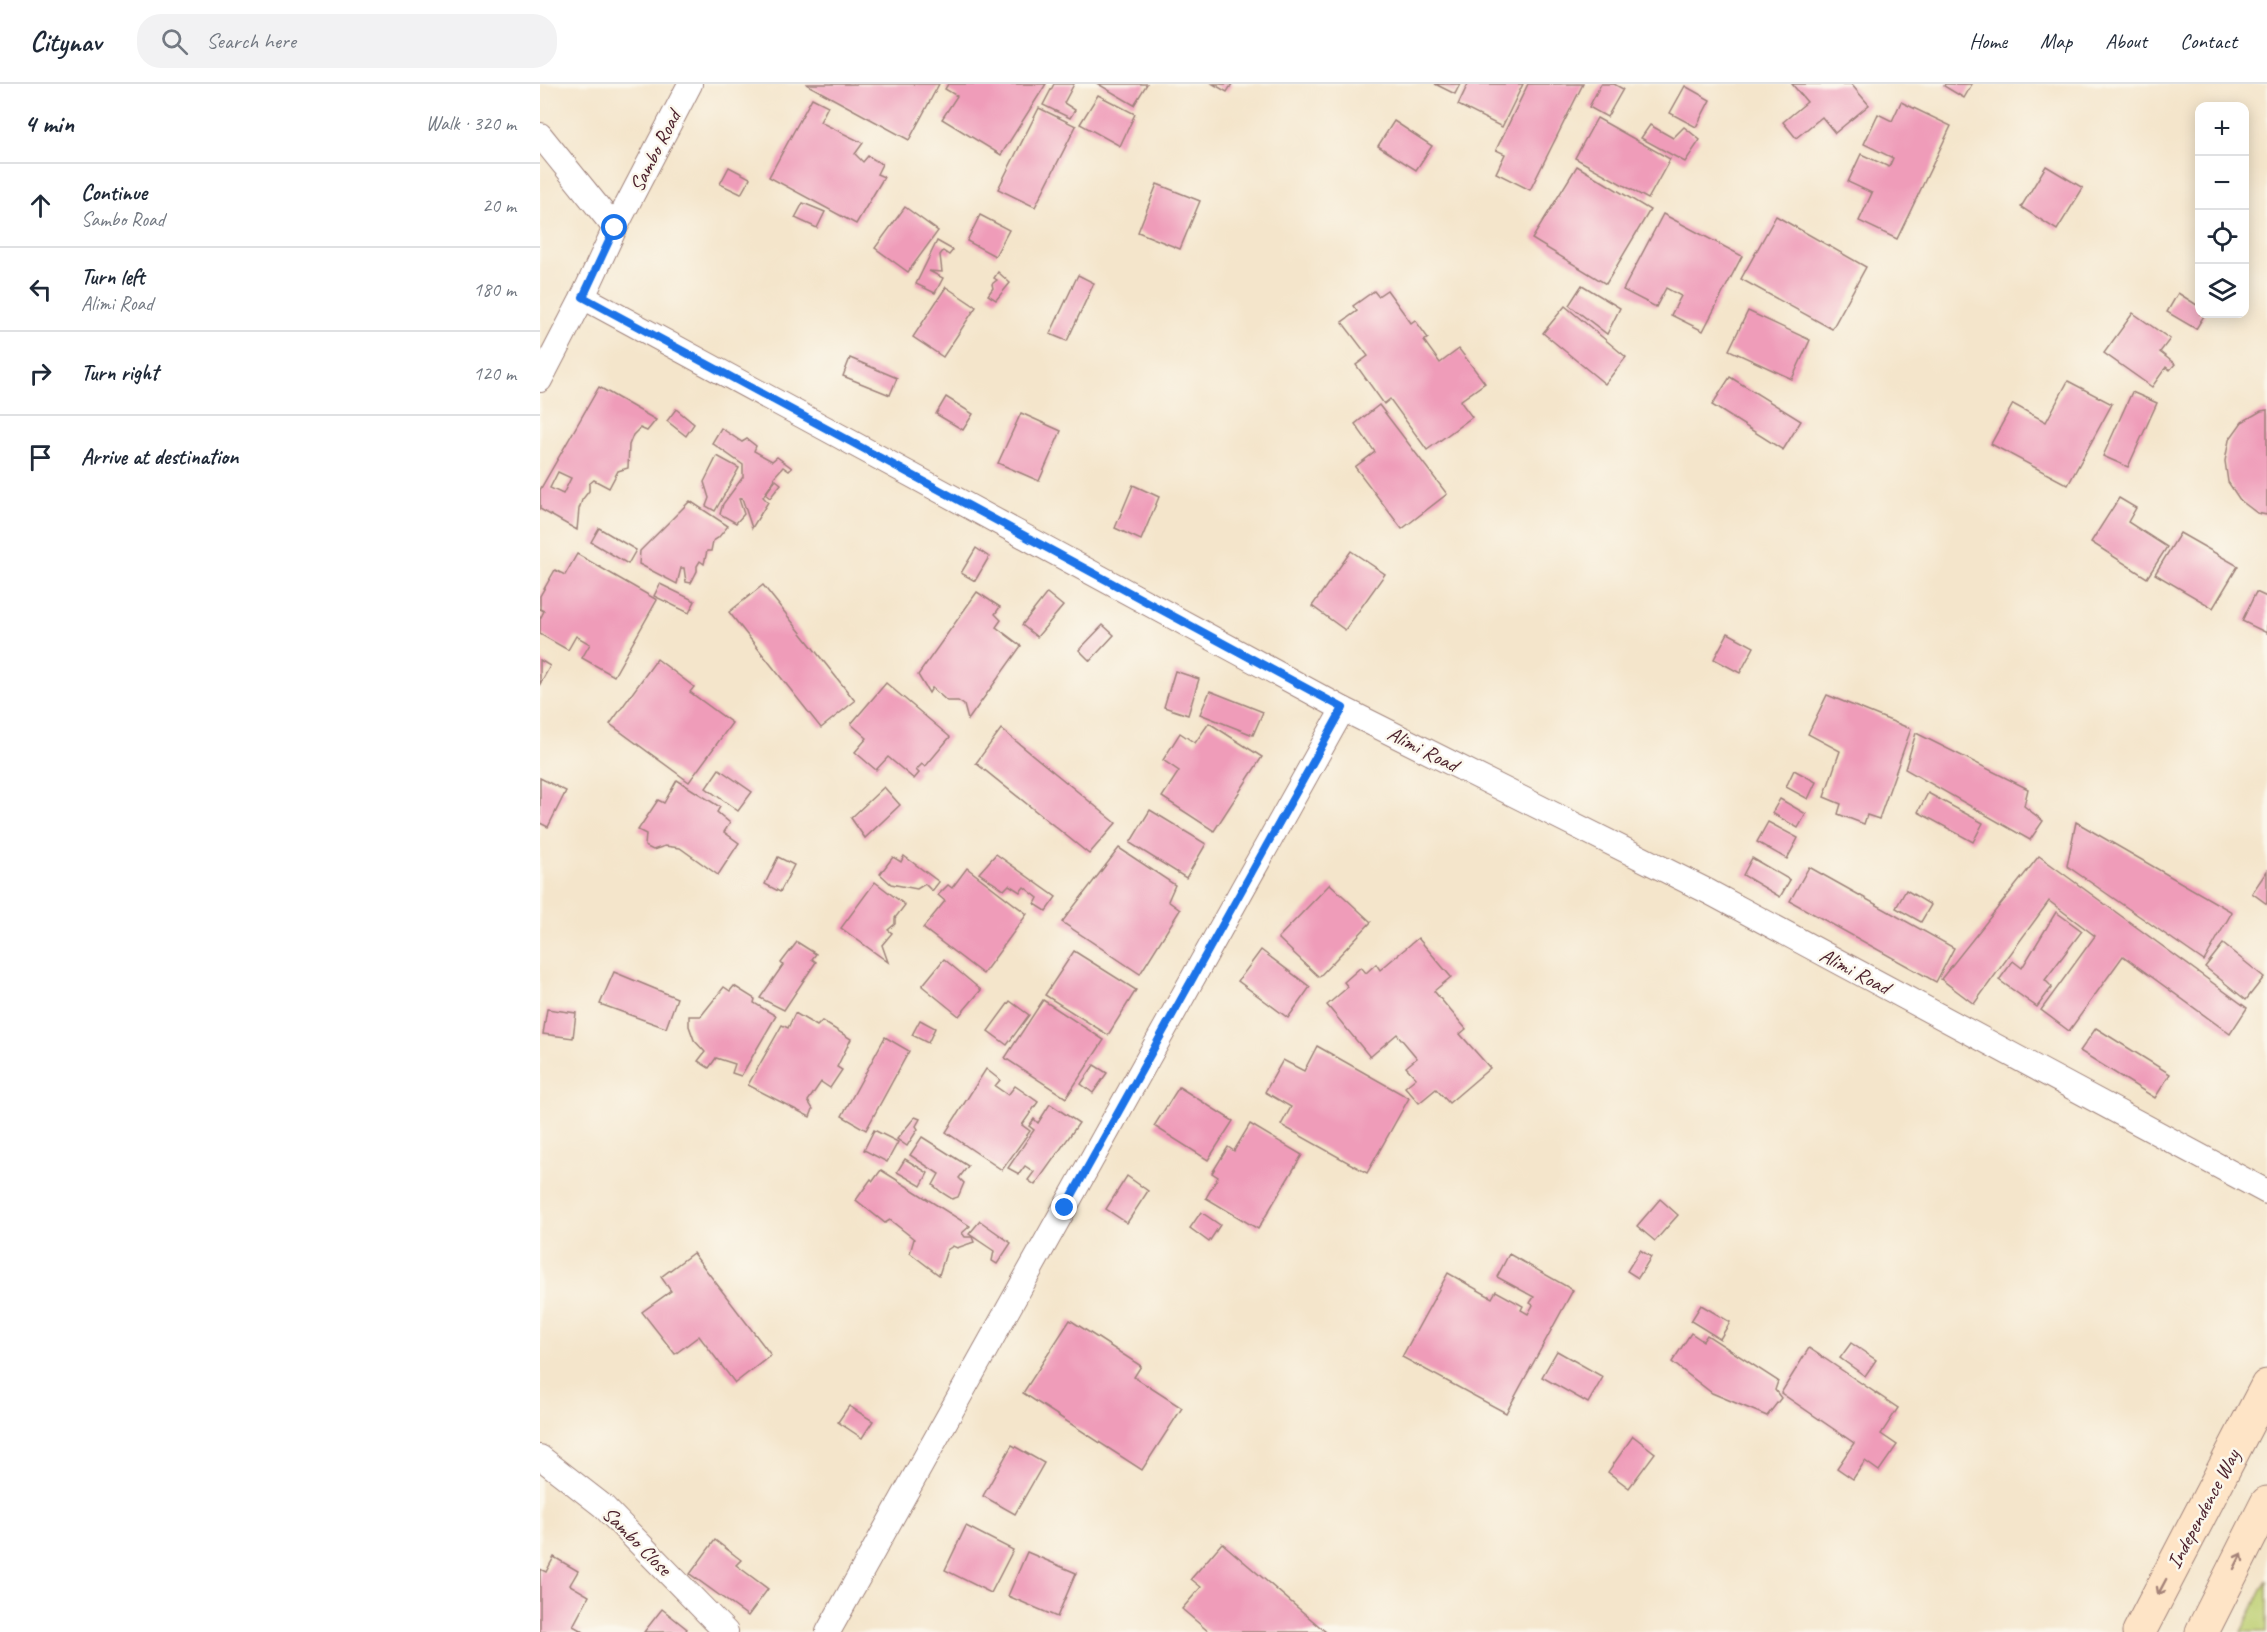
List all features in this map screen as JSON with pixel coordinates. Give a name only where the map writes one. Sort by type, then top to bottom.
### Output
[{"type":"main road","name":"Independence Way","points":[[2139,1632],[2267,1386]]},
{"type":"main road","points":[[2202,1632],[2267,1503]]},
{"type":"street","name":"Sambo Road","points":[[540,380],[583,297],[615,228],[690,84]]},
{"type":"street","points":[[540,135],[615,228]]},
{"type":"street","name":"Alimi Road","points":[[583,297],[1343,708],[1709,892],[2267,1192]]},
{"type":"street","points":[[828,1632],[1343,708]]},
{"type":"street","name":"Sambo Close","points":[[540,1457],[603,1506],[726,1632]]},
{"type":"green space","points":[[2267,1580],[2267,1632],[2241,1632]]},
{"type":"building","points":[[806,84],[939,84],[909,140]]},
{"type":"building","points":[[948,84],[1046,84],[1001,155],[942,119],[957,96],[945,89]]},
{"type":"building","points":[[1054,84],[1074,84],[1064,103],[1075,110],[1070,118],[1043,105]]},
{"type":"building","points":[[1098,84],[1147,84],[1134,105]]},
{"type":"building","points":[[1213,84],[1232,84],[1227,92]]},
{"type":"building","points":[[1435,84],[1460,84],[1455,94]]},
{"type":"building","points":[[1468,84],[1523,84],[1502,127],[1458,105]]},
{"type":"building","points":[[1528,84],[1583,84],[1530,190],[1496,173],[1505,154],[1496,150]]},
{"type":"building","points":[[1601,84],[1614,84],[1623,89],[1607,117],[1589,107]]},
{"type":"building","points":[[1792,84],[1851,84],[1869,105],[1835,133],[1822,117],[1796,138],[1783,122],[1807,102]]},
{"type":"building","points":[[1945,84],[1972,84],[1964,98],[1944,86]]},
{"type":"building","points":[[1685,86],[1710,100],[1696,127],[1670,113]]},
{"type":"building","points":[[1098,95],[1135,114],[1120,146],[1080,124]]},
{"type":"building","points":[[812,98],[828,106],[820,122],[863,143],[855,154],[863,162],[868,156],[882,164],[877,174],[884,177],[856,224],[769,177]]},
{"type":"building","points":[[1901,102],[1951,126],[1897,239],[1859,221],[1872,193],[1848,182],[1861,154],[1889,167],[1893,158],[1864,144],[1878,114],[1892,121]]},
{"type":"building","points":[[1039,108],[1076,126],[1035,207],[998,189]]},
{"type":"building","points":[[1597,118],[1670,159],[1648,199],[1575,158]]},
{"type":"building","points":[[1394,121],[1432,146],[1416,170],[1378,146]]},
{"type":"building","points":[[1650,125],[1673,138],[1684,127],[1700,140],[1685,162],[1641,138]]},
{"type":"building","points":[[1577,166],[1650,210],[1606,284],[1532,239]]},
{"type":"building","points":[[2046,166],[2083,188],[2057,230],[2021,207]]},
{"type":"building","points":[[729,167],[750,178],[741,194],[720,184]]},
{"type":"building","points":[[1157,184],[1200,201],[1180,249],[1138,232]]},
{"type":"building","points":[[803,203],[825,212],[817,228],[795,218]]},
{"type":"building","points":[[905,207],[938,231],[908,272],[875,248]]},
{"type":"building","points":[[1663,214],[1742,256],[1703,331],[1671,315],[1681,296],[1666,288],[1656,307],[1623,290]]},
{"type":"building","points":[[980,215],[1009,230],[995,256],[967,241]]},
{"type":"building","points":[[1776,216],[1866,267],[1832,329],[1741,279]]},
{"type":"building","points":[[937,241],[953,250],[949,255],[943,251],[940,255],[942,272],[929,271],[943,278],[935,293],[916,284]]},
{"type":"building","points":[[998,272],[1010,283],[996,300],[988,295],[993,288],[992,284],[997,280],[994,278]]},
{"type":"building","points":[[1078,275],[1094,283],[1067,341],[1050,334]]},
{"type":"building","points":[[1582,285],[1620,308],[1607,334],[1569,305]]},
{"type":"building","points":[[946,287],[976,307],[943,357],[913,337]]},
{"type":"building","points":[[1387,290],[1411,323],[1415,320],[1428,338],[1424,341],[1440,363],[1459,349],[1485,383],[1460,401],[1472,417],[1427,450],[1390,399],[1384,404],[1356,365],[1368,356],[1342,322],[1357,311],[1353,306],[1374,291],[1378,296]]},
{"type":"building","points":[[2178,293],[2195,304],[2195,318],[2203,318],[2196,329],[2167,312]]},
{"type":"building","points":[[1565,306],[1626,357],[1605,384],[1543,333]]},
{"type":"building","points":[[1748,311],[1810,340],[1792,379],[1729,350]]},
{"type":"building","points":[[2133,313],[2170,339],[2160,352],[2175,364],[2170,370],[2166,367],[2152,387],[2104,353]]},
{"type":"building","points":[[850,358],[897,378],[890,395],[843,376]]},
{"type":"building","points":[[1730,377],[1801,421],[1783,450],[1712,405]]},
{"type":"building","points":[[2068,381],[2112,404],[2068,485],[1991,444],[2013,404],[2046,422]]},
{"type":"building","points":[[599,387],[656,420],[647,431],[640,428],[633,435],[629,445],[628,468],[618,471],[609,488],[594,480],[589,484],[589,491],[579,509],[577,530],[540,509],[540,490]],"holes":[[[558,472],[571,478],[563,494],[550,488]]]},
{"type":"building","points":[[2132,392],[2157,403],[2128,467],[2103,456]]},
{"type":"building","points":[[946,397],[973,414],[963,430],[936,414]]},
{"type":"building","points":[[1379,405],[1447,494],[1402,529],[1355,467],[1375,452],[1355,424]]},
{"type":"building","points":[[676,409],[694,424],[686,436],[667,421]]},
{"type":"building","points":[[2267,410],[2267,515],[2257,513],[2240,500],[2228,482],[2225,461],[2229,440],[2242,422]]},
{"type":"building","points":[[1021,413],[1061,431],[1039,481],[998,463]]},
{"type":"building","points":[[721,428],[742,442],[747,439],[756,446],[754,451],[772,461],[777,457],[792,468],[789,471],[783,467],[774,477],[775,479],[763,497],[768,502],[752,528],[742,498],[739,499],[744,514],[736,523],[720,514],[723,504],[743,477],[743,465],[712,443]]},
{"type":"building","points":[[717,456],[739,468],[715,511],[706,506],[709,498],[704,482]]},
{"type":"building","points":[[776,480],[781,484],[770,498],[765,494]]},
{"type":"building","points":[[1133,485],[1159,497],[1141,540],[1115,528]]},
{"type":"building","points":[[2119,498],[2136,508],[2128,522],[2167,547],[2147,578],[2091,542]]},
{"type":"building","points":[[690,501],[728,526],[713,541],[711,551],[707,551],[704,564],[700,561],[691,583],[686,582],[684,568],[681,568],[677,584],[639,564],[640,551]]},
{"type":"building","points":[[599,528],[636,550],[628,564],[591,542]]},
{"type":"building","points":[[2180,533],[2238,566],[2213,608],[2155,574]]},
{"type":"building","points":[[976,548],[989,557],[975,581],[961,573]]},
{"type":"building","points":[[1351,551],[1385,574],[1345,630],[1312,606]]},
{"type":"building","points":[[577,554],[657,600],[614,676],[582,658],[590,644],[576,636],[568,650],[540,634],[540,619],[544,611],[540,609],[540,596],[555,570],[565,575]]},
{"type":"building","points":[[660,584],[695,601],[689,613],[654,596]]},
{"type":"building","points":[[763,585],[855,701],[821,728],[729,612]]},
{"type":"building","points":[[977,592],[1000,607],[995,614],[1001,620],[996,627],[1021,646],[968,720],[964,705],[958,701],[947,701],[932,688],[929,693],[918,675]]},
{"type":"building","points":[[2256,592],[2267,597],[2267,633],[2242,621]]},
{"type":"building","points":[[1047,593],[1063,606],[1037,637],[1022,625]]},
{"type":"building","points":[[1103,625],[1114,635],[1090,661],[1079,650]]},
{"type":"building","points":[[1728,633],[1754,647],[1740,673],[1714,659]]},
{"type":"building","points":[[657,659],[694,687],[690,692],[732,723],[689,782],[610,724]]},
{"type":"building","points":[[540,660],[550,666],[540,684]]},
{"type":"building","points":[[1175,671],[1199,679],[1188,715],[1164,707]]},
{"type":"building","points":[[886,683],[950,737],[925,767],[922,764],[916,770],[919,773],[914,779],[888,757],[876,770],[855,752],[867,738],[851,724]]},
{"type":"building","points":[[1210,691],[1263,712],[1253,735],[1200,714]]},
{"type":"building","points":[[1827,695],[1911,729],[1879,819],[1867,815],[1864,824],[1838,814],[1841,804],[1824,797],[1840,751],[1808,734]]},
{"type":"building","points":[[1209,723],[1262,757],[1214,831],[1162,797],[1179,771],[1163,760],[1180,733],[1195,743]]},
{"type":"building","points":[[1001,729],[1116,823],[1089,854],[976,763]]},
{"type":"building","points":[[1916,733],[2028,789],[2024,806],[2043,821],[2030,840],[1905,769]]},
{"type":"building","points":[[719,769],[752,792],[738,811],[706,788]]},
{"type":"building","points":[[1794,770],[1816,782],[1808,799],[1786,787]]},
{"type":"building","points":[[540,778],[566,791],[548,827],[540,823]]},
{"type":"building","points":[[677,780],[720,807],[717,812],[730,823],[724,832],[739,843],[718,875],[680,848],[665,846],[653,850],[645,846],[646,834],[638,830],[658,800],[664,803]]},
{"type":"building","points":[[884,787],[900,805],[865,838],[851,818]]},
{"type":"building","points":[[1928,793],[1983,823],[1973,842],[1918,812]]},
{"type":"building","points":[[1780,799],[1806,814],[1798,828],[1772,813]]},
{"type":"building","points":[[1150,810],[1206,844],[1186,878],[1130,843]]},
{"type":"building","points":[[1768,822],[1798,838],[1787,859],[1757,842]]},
{"type":"building","points":[[2076,822],[2232,912],[2204,961],[2067,866]]},
{"type":"building","points":[[1119,848],[1175,885],[1168,901],[1180,910],[1140,974],[1062,922]]},
{"type":"building","points":[[996,854],[1056,897],[1046,911],[1035,904],[1038,898],[1024,887],[1020,892],[1009,885],[1004,890],[979,873]]},
{"type":"building","points":[[904,856],[939,882],[932,891],[925,884],[917,889],[891,884],[880,874],[893,857],[901,862]]},
{"type":"building","points":[[2039,856],[2247,1008],[2230,1034],[2123,956],[2069,1031],[2041,1010],[2095,936],[2049,901],[1974,1004],[1941,979]]},
{"type":"building","points":[[778,857],[794,865],[780,892],[765,884]]},
{"type":"building","points":[[1752,858],[1790,880],[1780,897],[1743,875]]},
{"type":"building","points":[[1809,867],[1954,948],[1936,982],[1790,901]]},
{"type":"building","points":[[967,868],[1027,914],[983,974],[923,928],[945,901],[938,895],[948,885],[952,888]]},
{"type":"building","points":[[2267,871],[2267,904],[2252,893]]},
{"type":"building","points":[[875,882],[905,905],[895,918],[895,924],[888,930],[892,933],[882,945],[888,962],[841,928]]},
{"type":"building","points":[[1330,884],[1371,922],[1319,977],[1278,938]]},
{"type":"building","points":[[1906,890],[1931,905],[1921,922],[1896,908]]},
{"type":"building","points":[[2056,912],[2082,931],[2045,980],[2052,987],[2037,1007],[1999,980],[2013,961],[2022,968]]},
{"type":"building","points":[[1418,938],[1451,977],[1434,991],[1466,1029],[1460,1034],[1490,1068],[1449,1103],[1436,1089],[1419,1103],[1405,1087],[1416,1078],[1406,1067],[1417,1058],[1397,1034],[1370,1057],[1327,1005],[1348,987],[1344,982],[1361,967],[1366,973],[1376,964],[1380,970]]},
{"type":"building","points":[[797,942],[816,954],[812,959],[816,962],[784,1010],[760,998]]},
{"type":"building","points":[[2223,944],[2264,977],[2246,1000],[2205,967]]},
{"type":"building","points":[[1261,950],[1310,987],[1288,1018],[1238,981]]},
{"type":"building","points":[[1074,951],[1136,990],[1108,1035],[1045,995]]},
{"type":"building","points":[[944,959],[981,990],[959,1016],[922,986]]},
{"type":"building","points":[[614,972],[677,998],[666,1028],[600,1004]]},
{"type":"building","points":[[734,986],[755,999],[754,1003],[776,1016],[741,1076],[732,1073],[735,1064],[716,1058],[709,1068],[698,1061],[705,1052],[694,1040],[689,1026],[689,1016],[701,1016],[724,987],[730,991]]},
{"type":"building","points":[[1043,1000],[1104,1040],[1066,1098],[1005,1058]]},
{"type":"building","points":[[1010,1001],[1029,1015],[1007,1045],[988,1031]]},
{"type":"building","points":[[547,1009],[576,1013],[573,1038],[543,1034]]},
{"type":"building","points":[[795,1013],[817,1026],[822,1021],[851,1039],[837,1067],[842,1070],[830,1088],[821,1082],[808,1101],[813,1109],[810,1117],[748,1085],[782,1025],[788,1028]]},
{"type":"building","points":[[920,1020],[935,1028],[928,1043],[912,1035]]},
{"type":"building","points":[[2096,1028],[2170,1074],[2155,1098],[2080,1051]]},
{"type":"building","points":[[885,1037],[909,1051],[866,1130],[842,1116]]},
{"type":"building","points":[[1317,1046],[1409,1098],[1367,1173],[1281,1125],[1291,1107],[1265,1092],[1283,1060],[1304,1071]]},
{"type":"building","points":[[1094,1065],[1107,1073],[1093,1093],[1081,1084]]},
{"type":"building","points":[[986,1069],[1000,1080],[995,1086],[1008,1095],[1015,1086],[1038,1102],[1022,1125],[1030,1131],[1002,1170],[946,1132]]},
{"type":"building","points":[[1179,1087],[1233,1121],[1208,1160],[1154,1126]]},
{"type":"building","points":[[1050,1104],[1079,1123],[1035,1185],[1028,1180],[1034,1172],[1025,1166],[1019,1174],[1008,1168],[1034,1130],[1029,1126],[1034,1119],[1038,1123]]},
{"type":"building","points":[[915,1117],[920,1119],[916,1126],[918,1129],[907,1146],[897,1139]]},
{"type":"building","points":[[1250,1124],[1302,1155],[1258,1229],[1206,1198],[1218,1177],[1212,1173],[1228,1147],[1234,1151]]},
{"type":"building","points":[[874,1130],[898,1142],[887,1162],[864,1150]]},
{"type":"building","points":[[922,1137],[968,1166],[959,1178],[964,1183],[958,1197],[952,1199],[933,1185],[939,1174],[910,1155]]},
{"type":"building","points":[[905,1159],[928,1173],[921,1186],[897,1172]]},
{"type":"building","points":[[881,1170],[970,1226],[962,1233],[965,1237],[972,1237],[974,1242],[957,1248],[953,1246],[947,1250],[939,1275],[910,1253],[914,1239],[890,1220],[885,1223],[856,1200],[871,1179],[873,1181]]},
{"type":"building","points":[[1127,1176],[1148,1191],[1127,1223],[1106,1209]]},
{"type":"building","points":[[1660,1199],[1678,1215],[1655,1241],[1637,1226]]},
{"type":"building","points":[[1201,1212],[1220,1225],[1209,1242],[1190,1228]]},
{"type":"building","points":[[980,1221],[1011,1243],[997,1264],[992,1261],[994,1251],[969,1234]]},
{"type":"building","points":[[1640,1250],[1651,1257],[1638,1278],[1627,1271]]},
{"type":"building","points":[[693,1253],[771,1355],[735,1383],[699,1336],[675,1354],[642,1312],[671,1291],[661,1277]]},
{"type":"building","points":[[1509,1254],[1573,1290],[1506,1413],[1402,1357],[1448,1273],[1492,1298],[1496,1291],[1523,1306],[1521,1310],[1528,1314],[1534,1297],[1497,1277]]},
{"type":"building","points":[[1701,1305],[1730,1322],[1720,1339],[1691,1321]]},
{"type":"building","points":[[1070,1320],[1141,1366],[1134,1377],[1182,1408],[1142,1470],[1023,1393]]},
{"type":"building","points":[[1691,1333],[1703,1341],[1707,1335],[1778,1381],[1775,1390],[1781,1398],[1767,1416],[1712,1393],[1672,1362]]},
{"type":"building","points":[[1851,1343],[1876,1360],[1865,1376],[1840,1358]]},
{"type":"building","points":[[1809,1348],[1898,1408],[1881,1434],[1897,1445],[1879,1471],[1865,1461],[1853,1479],[1837,1468],[1854,1443],[1781,1393]]},
{"type":"building","points":[[1557,1351],[1603,1377],[1588,1403],[1542,1377]]},
{"type":"building","points":[[849,1406],[873,1421],[862,1438],[838,1422]]},
{"type":"building","points":[[1633,1436],[1655,1453],[1629,1488],[1608,1472]]},
{"type":"building","points":[[1012,1445],[1044,1463],[1015,1514],[983,1496]]},
{"type":"building","points":[[966,1526],[1013,1550],[991,1593],[945,1570]]},
{"type":"building","points":[[715,1540],[741,1560],[736,1565],[768,1589],[748,1616],[690,1574]]},
{"type":"building","points":[[1222,1543],[1326,1632],[1209,1632],[1182,1609],[1201,1587],[1191,1579]]},
{"type":"building","points":[[1027,1552],[1076,1573],[1057,1617],[1008,1596]]},
{"type":"building","points":[[554,1557],[578,1571],[570,1585],[589,1596],[573,1626],[584,1632],[540,1632],[540,1569],[546,1572]]},
{"type":"building","points":[[662,1609],[687,1629],[685,1632],[644,1632]]},
{"type":"route","points":[[615,228],[583,297],[1343,708],[1065,1208]]}]
